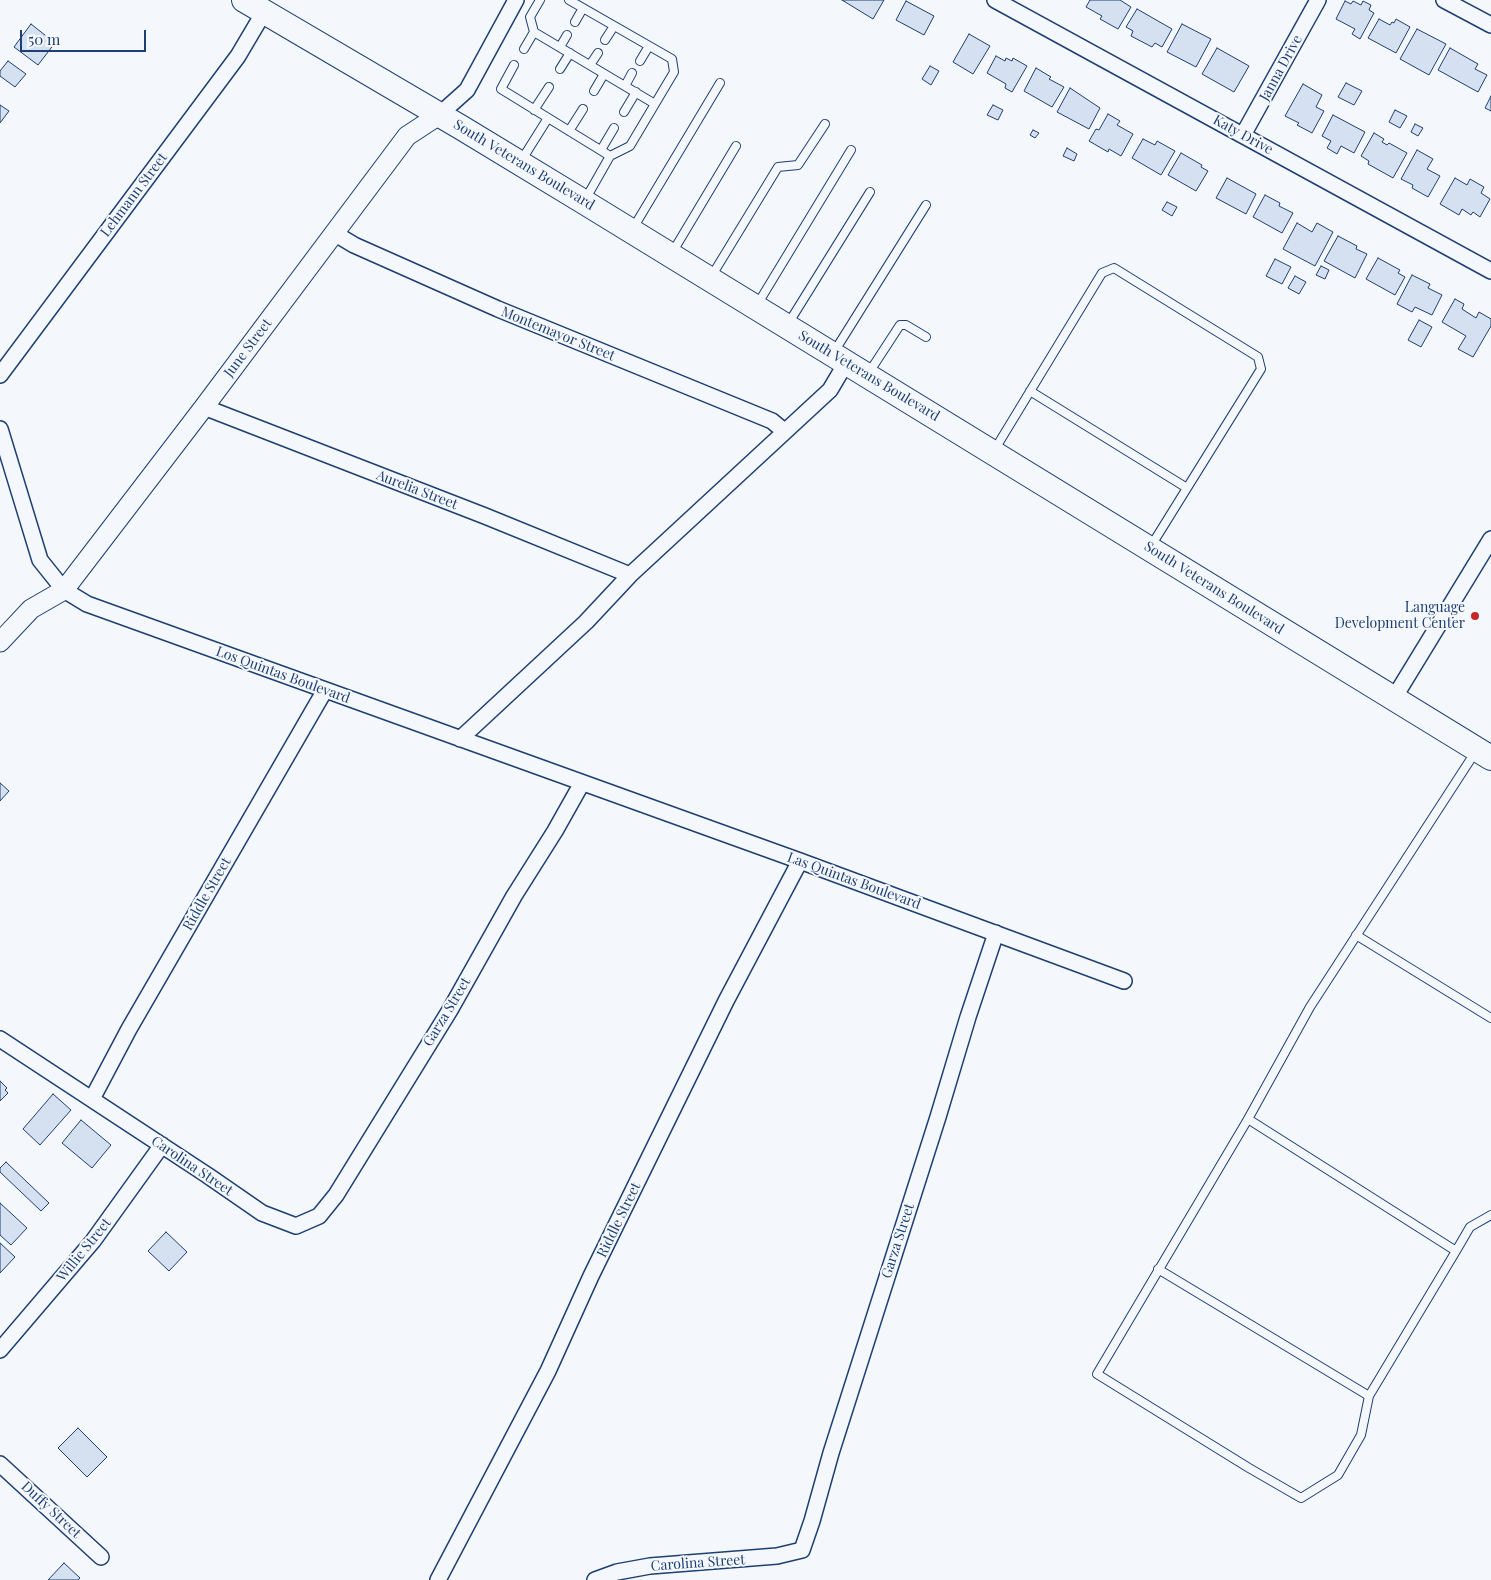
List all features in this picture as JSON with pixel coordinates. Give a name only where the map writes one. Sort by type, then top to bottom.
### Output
[{"type":"main road","name":"South Veterans Boulevard","points":[[244,0],[632,231],[1484,754]]},
{"type":"street","points":[[439,115],[467,90],[516,0]]},
{"type":"street","name":"Katy Drive","points":[[995,0],[1491,271]]},
{"type":"street","name":"Janna Drive","points":[[1243,135],[1318,0]]},
{"type":"street","points":[[1444,0],[1491,25]]},
{"type":"street","name":"Lehmann Street","points":[[0,375],[238,56],[264,12]]},
{"type":"street","name":"June Street","points":[[64,590],[407,136],[439,115]]},
{"type":"street","name":"Montemayor Street","points":[[334,233],[354,245],[498,309],[772,421],[784,431]]},
{"type":"street","points":[[460,739],[586,622],[630,575],[830,390],[839,358]]},
{"type":"street","name":"Aurelia Street","points":[[204,407],[485,516],[630,575]]},
{"type":"street","points":[[0,429],[40,560],[64,590],[31,609],[0,642]]},
{"type":"street","points":[[1394,698],[1491,539]]},
{"type":"street","name":"Los Quintas Boulevard","points":[[64,590],[87,604],[582,783]]},
{"type":"street","name":"Riddle Street","points":[[92,1099],[128,1029],[325,690]]},
{"type":"street","name":"Las Quintas Boulevard","points":[[582,783],[800,861],[1124,981]]},
{"type":"street","name":"Garza Street","points":[[296,1226],[319,1216],[336,1195],[450,1010],[514,896],[555,831],[582,783]]},
{"type":"street","name":"Riddle Street","points":[[438,1580],[548,1371],[596,1267],[726,1001],[800,861]]},
{"type":"street","name":"Garza Street","points":[[802,1550],[968,1017],[996,933]]},
{"type":"street","name":"Carolina Street","points":[[0,1039],[262,1213],[296,1226]]},
{"type":"street","name":"Willie Street","points":[[0,1350],[92,1240],[162,1145]]},
{"type":"street","name":"Duffy Street","points":[[0,1464],[101,1557]]},
{"type":"street","name":"Carolina Street","points":[[595,1580],[617,1572],[650,1566],[777,1556],[802,1550]]},
{"type":"lane","points":[[540,0],[530,17],[534,32],[655,104]]},
{"type":"lane","points":[[569,0],[672,60],[674,72],[630,146],[610,156],[584,202]]},
{"type":"lane","points":[[575,22],[583,8]]},
{"type":"lane","points":[[605,40],[614,26]]},
{"type":"lane","points":[[524,49],[534,32]]},
{"type":"lane","points":[[560,47],[567,35]]},
{"type":"lane","points":[[640,61],[649,46]]},
{"type":"lane","points":[[560,69],[570,53]]},
{"type":"lane","points":[[590,66],[598,53]]},
{"type":"lane","points":[[514,65],[501,89],[610,156]]},
{"type":"lane","points":[[625,86],[632,73]]},
{"type":"lane","points":[[594,91],[604,74]]},
{"type":"lane","points":[[632,231],[720,84]]},
{"type":"lane","points":[[534,110],[549,87]]},
{"type":"lane","points":[[624,112],[636,92]]},
{"type":"lane","points":[[570,131],[583,109]]},
{"type":"lane","points":[[520,163],[548,118]]},
{"type":"lane","points":[[710,279],[778,167],[798,165],[825,124]]},
{"type":"lane","points":[[600,150],[614,128]]},
{"type":"lane","points":[[671,255],[736,146]]},
{"type":"lane","points":[[756,307],[851,150]]},
{"type":"lane","points":[[787,326],[870,192]]},
{"type":"lane","points":[[839,358],[926,205]]},
{"type":"lane","points":[[994,452],[1102,273],[1114,268],[1258,357],[1262,370],[1150,548]]},
{"type":"lane","points":[[868,375],[900,325],[906,325],[926,337]]},
{"type":"lane","points":[[1030,391],[1187,488]]},
{"type":"lane","points":[[1484,754],[1356,935],[1310,1007],[1248,1119],[1096,1374],[1301,1498],[1338,1475],[1361,1435],[1369,1396],[1470,1227],[1491,1215]]},
{"type":"lane","points":[[1356,935],[1491,1018]]},
{"type":"lane","points":[[1248,1119],[1456,1251]]},
{"type":"lane","points":[[1158,1269],[1369,1396]]},
{"type":"building","points":[[842,0],[884,0],[873,19]]},
{"type":"building","points":[[1090,0],[1120,0],[1131,7],[1118,29],[1100,19],[1102,16],[1086,7]]},
{"type":"building","points":[[906,1],[934,16],[924,35],[896,20]]},
{"type":"building","points":[[1345,1],[1351,4],[1353,1],[1361,5],[1363,1],[1371,5],[1369,10],[1374,13],[1360,39],[1352,34],[1355,29],[1336,19]]},
{"type":"building","points":[[1137,9],[1172,29],[1162,47],[1155,43],[1152,47],[1131,36],[1133,31],[1126,27]]},
{"type":"building","points":[[1379,19],[1390,25],[1396,19],[1410,27],[1396,53],[1368,38]]},
{"type":"building","points":[[31,24],[55,43],[38,65],[14,47]]},
{"type":"building","points":[[1182,24],[1211,39],[1196,67],[1167,52]]},
{"type":"building","points":[[1417,29],[1446,44],[1429,75],[1400,59]]},
{"type":"building","points":[[969,34],[990,46],[973,74],[953,62]]},
{"type":"building","points":[[1217,48],[1249,66],[1234,92],[1202,74]]},
{"type":"building","points":[[1450,48],[1478,64],[1475,69],[1487,75],[1478,92],[1438,70]]},
{"type":"building","points":[[996,56],[1005,61],[1006,58],[1012,61],[1013,58],[1027,66],[1012,92],[1005,88],[1006,84],[987,73]]},
{"type":"building","points":[[8,61],[26,74],[15,87],[0,76],[0,71]]},
{"type":"building","points":[[930,66],[939,71],[931,85],[922,79]]},
{"type":"building","points":[[1036,68],[1051,77],[1049,79],[1064,87],[1052,107],[1024,91]]},
{"type":"building","points":[[1346,83],[1362,91],[1354,105],[1338,97]]},
{"type":"building","points":[[1303,84],[1322,95],[1316,107],[1324,111],[1312,133],[1297,125],[1299,123],[1285,116]]},
{"type":"building","points":[[1070,88],[1100,108],[1089,129],[1057,112]]},
{"type":"building","points":[[1491,96],[1491,111],[1485,108]]},
{"type":"building","points":[[0,105],[9,111],[0,123]]},
{"type":"building","points":[[993,105],[1003,110],[998,120],[987,115]]},
{"type":"building","points":[[1395,110],[1407,116],[1400,128],[1389,122]]},
{"type":"building","points":[[1108,114],[1120,121],[1117,125],[1133,134],[1121,156],[1109,149],[1108,152],[1089,141],[1096,129],[1099,130]]},
{"type":"building","points":[[1333,115],[1365,132],[1354,153],[1341,146],[1337,154],[1327,148],[1331,141],[1322,136]]},
{"type":"building","points":[[1415,124],[1423,128],[1418,136],[1411,132]]},
{"type":"building","points":[[1033,130],[1039,133],[1035,138],[1030,135]]},
{"type":"building","points":[[1374,133],[1384,139],[1382,142],[1387,145],[1389,143],[1407,153],[1393,178],[1368,164],[1369,161],[1361,156]]},
{"type":"building","points":[[1143,139],[1155,145],[1157,141],[1175,151],[1161,175],[1132,158]]},
{"type":"building","points":[[1067,148],[1077,154],[1074,161],[1063,156]]},
{"type":"building","points":[[1417,150],[1433,159],[1427,169],[1440,176],[1428,197],[1412,188],[1413,185],[1401,179]]},
{"type":"building","points":[[1181,153],[1202,165],[1201,167],[1208,171],[1196,191],[1168,175]]},
{"type":"building","points":[[1227,178],[1256,194],[1246,214],[1216,198]]},
{"type":"building","points":[[1455,178],[1467,185],[1470,179],[1484,187],[1481,193],[1490,199],[1480,217],[1473,212],[1471,215],[1462,209],[1459,215],[1440,204]]},
{"type":"building","points":[[1265,195],[1280,203],[1279,206],[1293,213],[1282,233],[1253,217]]},
{"type":"building","points":[[1167,202],[1177,207],[1172,216],[1162,210]]},
{"type":"building","points":[[1297,223],[1312,232],[1317,223],[1333,232],[1315,266],[1283,249]]},
{"type":"building","points":[[1338,236],[1357,246],[1356,249],[1367,254],[1355,278],[1324,261]]},
{"type":"building","points":[[1378,258],[1400,270],[1398,273],[1405,277],[1395,295],[1366,279]]},
{"type":"building","points":[[1275,259],[1291,267],[1282,284],[1266,276]]},
{"type":"building","points":[[1321,266],[1329,270],[1325,279],[1316,275]]},
{"type":"building","points":[[1412,275],[1430,284],[1428,288],[1442,295],[1432,315],[1415,307],[1412,312],[1397,304]]},
{"type":"building","points":[[1295,276],[1306,282],[1299,294],[1288,288]]},
{"type":"building","points":[[1455,299],[1464,304],[1462,309],[1476,318],[1479,312],[1491,319],[1491,326],[1473,357],[1458,349],[1466,336],[1442,322]]},
{"type":"building","points":[[1419,320],[1432,327],[1421,347],[1408,340]]},
{"type":"building","points":[[0,783],[9,791],[0,801]]},
{"type":"building","points":[[0,1081],[7,1088],[5,1090],[8,1093],[0,1101]]},
{"type":"building","points":[[53,1094],[71,1110],[40,1145],[23,1129]]},
{"type":"building","points":[[81,1120],[111,1145],[92,1168],[62,1143]]},
{"type":"building","points":[[6,1162],[49,1203],[41,1211],[0,1172],[0,1168]]},
{"type":"building","points":[[0,1203],[27,1228],[11,1245],[0,1235]]},
{"type":"building","points":[[166,1232],[187,1252],[169,1271],[148,1251]]},
{"type":"building","points":[[0,1243],[15,1257],[0,1273]]},
{"type":"building","points":[[78,1428],[107,1457],[87,1477],[58,1448]]},
{"type":"building","points":[[64,1563],[80,1578],[78,1580],[48,1580]]},
{"type":"place","name":"Language Development Center","points":[[1475,616]]}]
